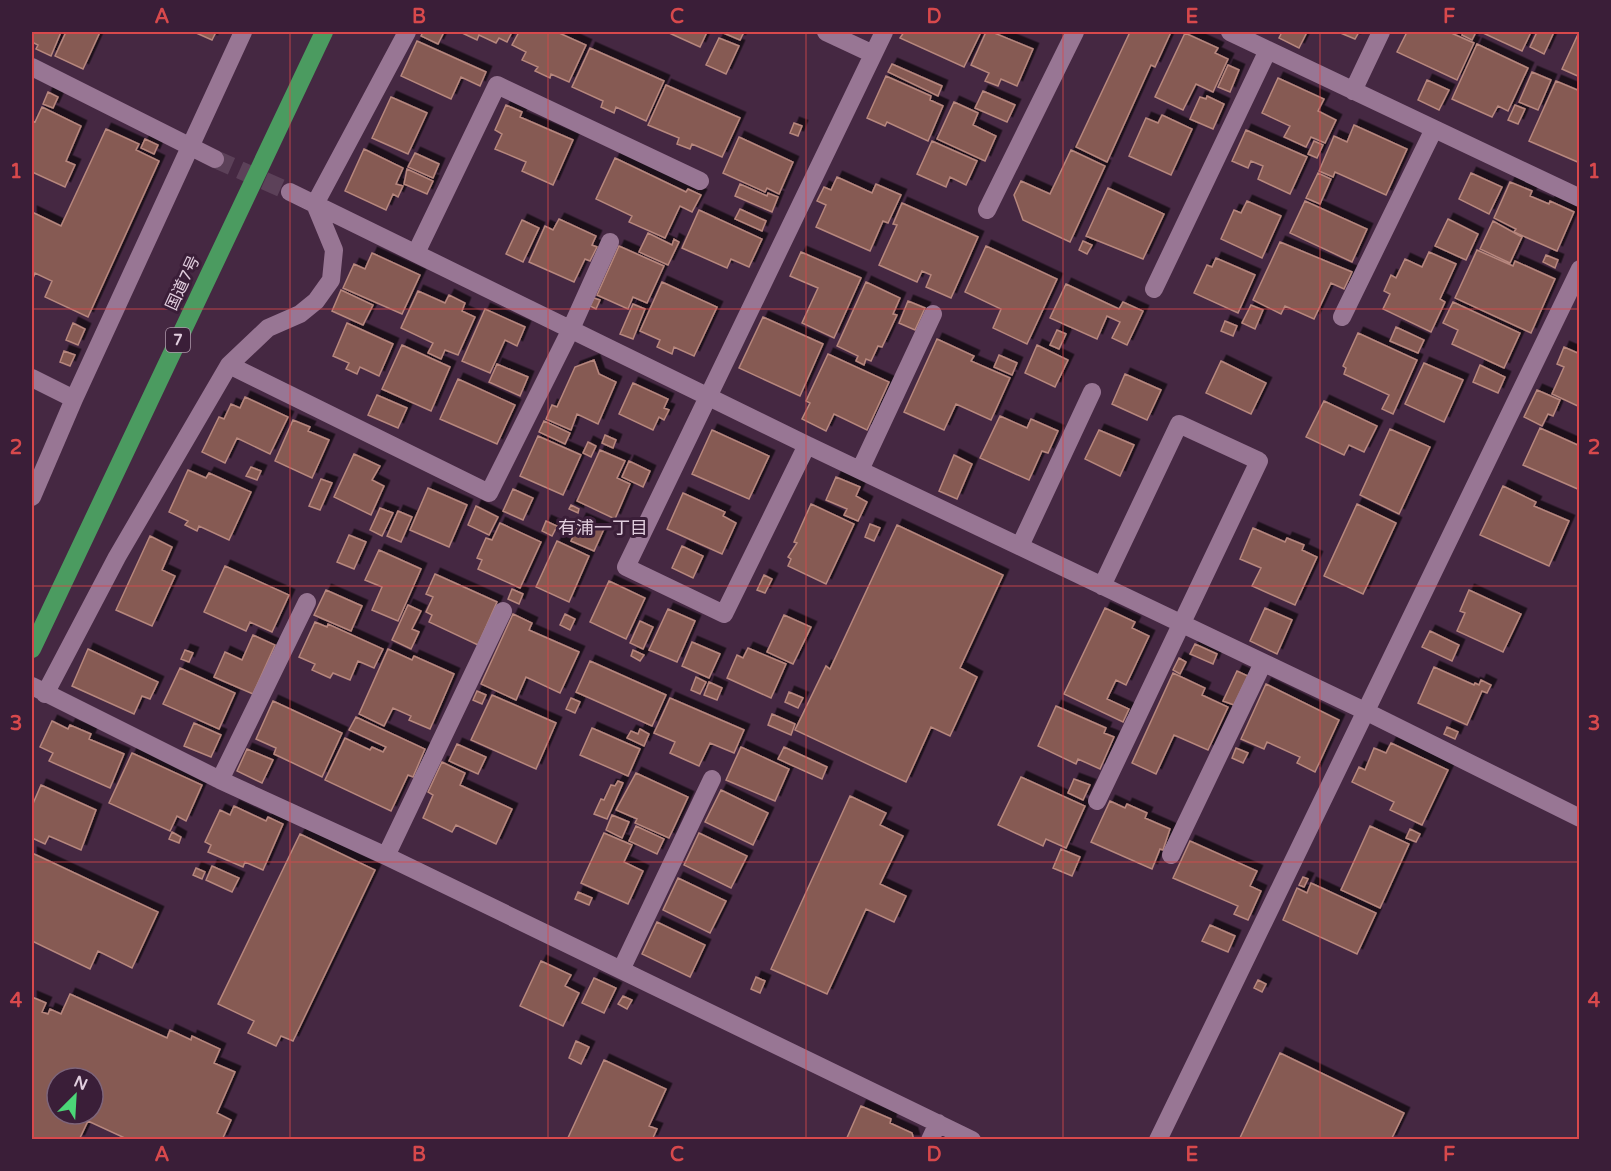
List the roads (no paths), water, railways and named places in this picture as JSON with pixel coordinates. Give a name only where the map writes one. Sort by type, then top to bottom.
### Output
[{"type":"highway","name":"国道7号","points":[[32,649],[324,32]]},
{"type":"street","points":[[32,497],[74,399],[243,32]]},
{"type":"street","points":[[315,204],[407,32]]},
{"type":"street","points":[[826,32],[873,54]]},
{"type":"street","points":[[807,445],[724,614],[626,567],[884,32]]},
{"type":"street","points":[[987,210],[1075,32]]},
{"type":"street","points":[[1230,32],[1580,198]]},
{"type":"street","points":[[1353,91],[1381,32]]},
{"type":"street","points":[[1154,289],[1268,50]]},
{"type":"street","points":[[32,67],[191,144],[215,159]]},
{"type":"street","points":[[416,253],[497,85],[700,181]]},
{"type":"street","points":[[1342,317],[1434,129]]},
{"type":"street","points":[[290,192],[570,331],[1365,711],[1580,818]]},
{"type":"street","points":[[315,204],[334,250],[331,280],[316,301],[300,314],[268,328],[228,365],[38,690],[220,780],[386,856],[972,1140]]},
{"type":"street","points":[[228,365],[489,493],[570,331],[610,242]]},
{"type":"street","points":[[1158,1140],[1580,269]]},
{"type":"street","points":[[860,470],[933,314]]},
{"type":"street","points":[[32,378],[74,399]]},
{"type":"street","points":[[1020,546],[1092,392]]},
{"type":"street","points":[[1096,801],[1259,461],[1179,424],[1102,586]]},
{"type":"street","points":[[220,780],[307,602]]},
{"type":"street","points":[[386,856],[503,611]]},
{"type":"street","points":[[1171,855],[1263,663]]},
{"type":"street","points":[[621,970],[712,779]]},
{"type":"street","points":[[930,1140],[938,1123]]},
{"type":"tunnel","points":[[215,159],[290,192]]},
{"type":"district","name":"有浦一丁目","points":[[603,528]]}]
